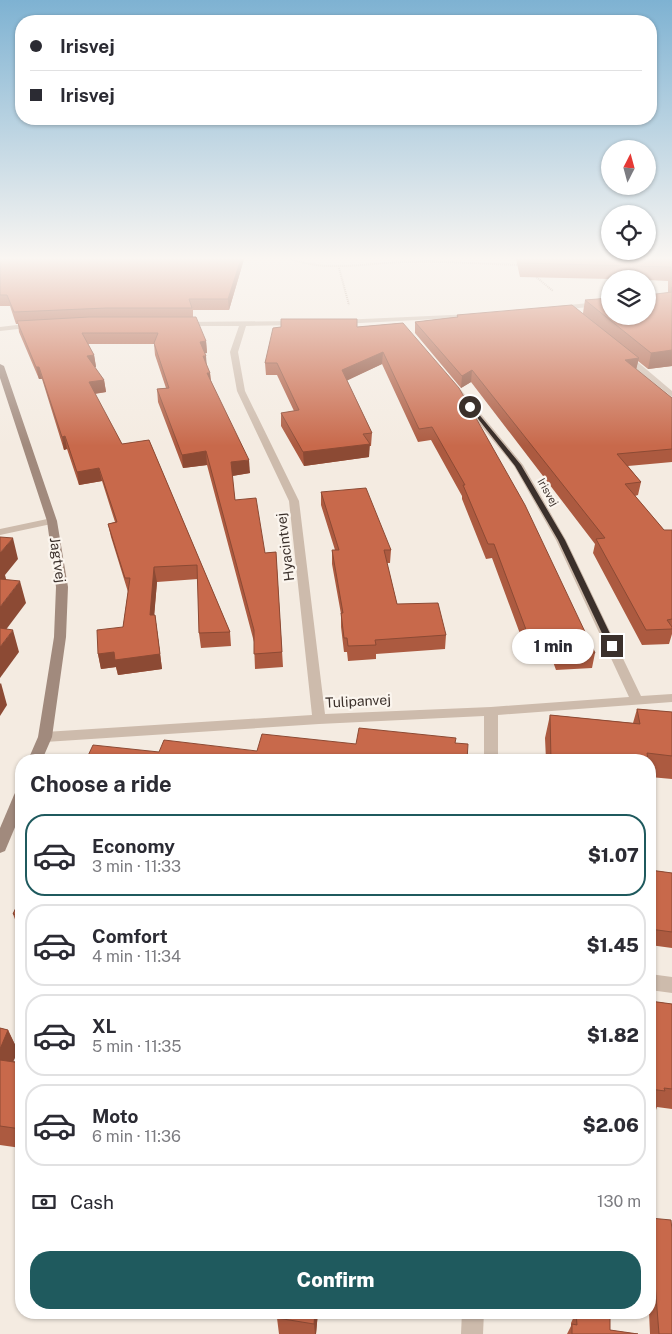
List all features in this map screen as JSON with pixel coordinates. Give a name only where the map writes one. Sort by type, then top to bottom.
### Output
[{"type":"street","points":[[335,322],[401,324],[427,321]]},
{"type":"street","points":[[176,324],[307,323]]},
{"type":"street","name":"Hyacintvej","points":[[242,324],[234,352],[241,391],[294,501],[319,719]]},
{"type":"street","points":[[0,329],[38,325]]},
{"type":"street","points":[[616,349],[672,395]]},
{"type":"street","name":"Jagtvej","points":[[0,367],[52,521],[62,587],[60,637],[45,737],[38,754]]},
{"type":"street","name":"Irisvej","points":[[449,382],[518,465],[561,540],[637,700]]},
{"type":"street","points":[[0,532],[52,521]]},
{"type":"street","name":"Tulipanvej","points":[[45,737],[319,719],[491,711],[672,698]]},
{"type":"street","points":[[491,711],[491,754]]},
{"type":"street","points":[[0,846],[15,810]]},
{"type":"street","points":[[656,983],[672,985]]},
{"type":"street","points":[[472,1334],[473,1319]]},
{"type":"building","points":[[17,321],[198,321],[206,341],[200,342],[210,373],[207,373],[249,460],[231,462],[235,500],[256,498],[265,553],[276,552],[282,652],[254,654],[254,630],[206,451],[182,455],[157,389],[169,388],[154,343],[158,333],[82,333],[94,355],[87,356],[104,380],[89,382],[122,444],[149,440],[230,632],[199,633],[197,565],[154,567],[150,615],[155,615],[160,654],[115,660],[114,652],[98,654],[97,630],[123,627],[130,578],[125,578],[108,524],[117,522],[99,468],[77,472],[65,436],[62,437],[39,367],[36,367]]},
{"type":"building","points":[[281,321],[357,321],[357,327],[403,323],[459,388],[525,505],[595,653],[559,655],[554,644],[535,646],[531,635],[528,635],[494,544],[488,544],[463,485],[465,485],[432,427],[419,429],[383,352],[342,370],[372,433],[363,434],[370,444],[303,452],[281,413],[299,410],[277,363],[265,363],[273,328],[281,327]]},
{"type":"building","points":[[593,321],[639,358],[625,360],[672,398],[672,449],[617,454],[641,482],[625,484],[664,530],[672,530],[672,619],[667,620],[672,629],[646,630],[596,539],[605,538],[472,370],[462,376],[415,322]]},
{"type":"building","points":[[656,321],[672,321],[672,350],[651,353],[616,325],[656,325]]},
{"type":"building","points":[[366,488],[391,550],[384,550],[397,604],[438,603],[446,635],[375,640],[376,645],[348,646],[347,638],[344,638],[341,613],[343,613],[332,550],[339,550],[321,492]]},
{"type":"building","points":[[0,537],[13,538],[0,553]]},
{"type":"building","points":[[0,579],[20,581],[0,607]]},
{"type":"building","points":[[0,628],[13,630],[0,647]]},
{"type":"building","points":[[637,709],[672,712],[672,756],[647,753],[551,754],[550,715],[640,724]]},
{"type":"building","points":[[359,728],[456,738],[455,743],[468,744],[467,754],[89,754],[93,745],[159,752],[164,740],[257,751],[262,734],[356,744]]},
{"type":"building","points":[[656,871],[672,873],[672,932],[656,930]]},
{"type":"building","points":[[656,1002],[672,1004],[672,1089],[664,1088],[665,1091],[656,1090]]},
{"type":"building","points":[[0,1028],[8,1030],[0,1049]]},
{"type":"building","points":[[0,1060],[15,1062],[15,1128],[0,1126]]},
{"type":"building","points":[[656,1219],[671,1220],[672,1230],[672,1334],[659,1334],[656,1296]]},
{"type":"building","points":[[283,1319],[314,1319],[314,1324]]},
{"type":"building","points":[[577,1319],[610,1319],[610,1330],[638,1334],[572,1334],[572,1324],[577,1325]]},
{"type":"route","points":[[470,407],[518,465],[561,540],[612,646]]}]
